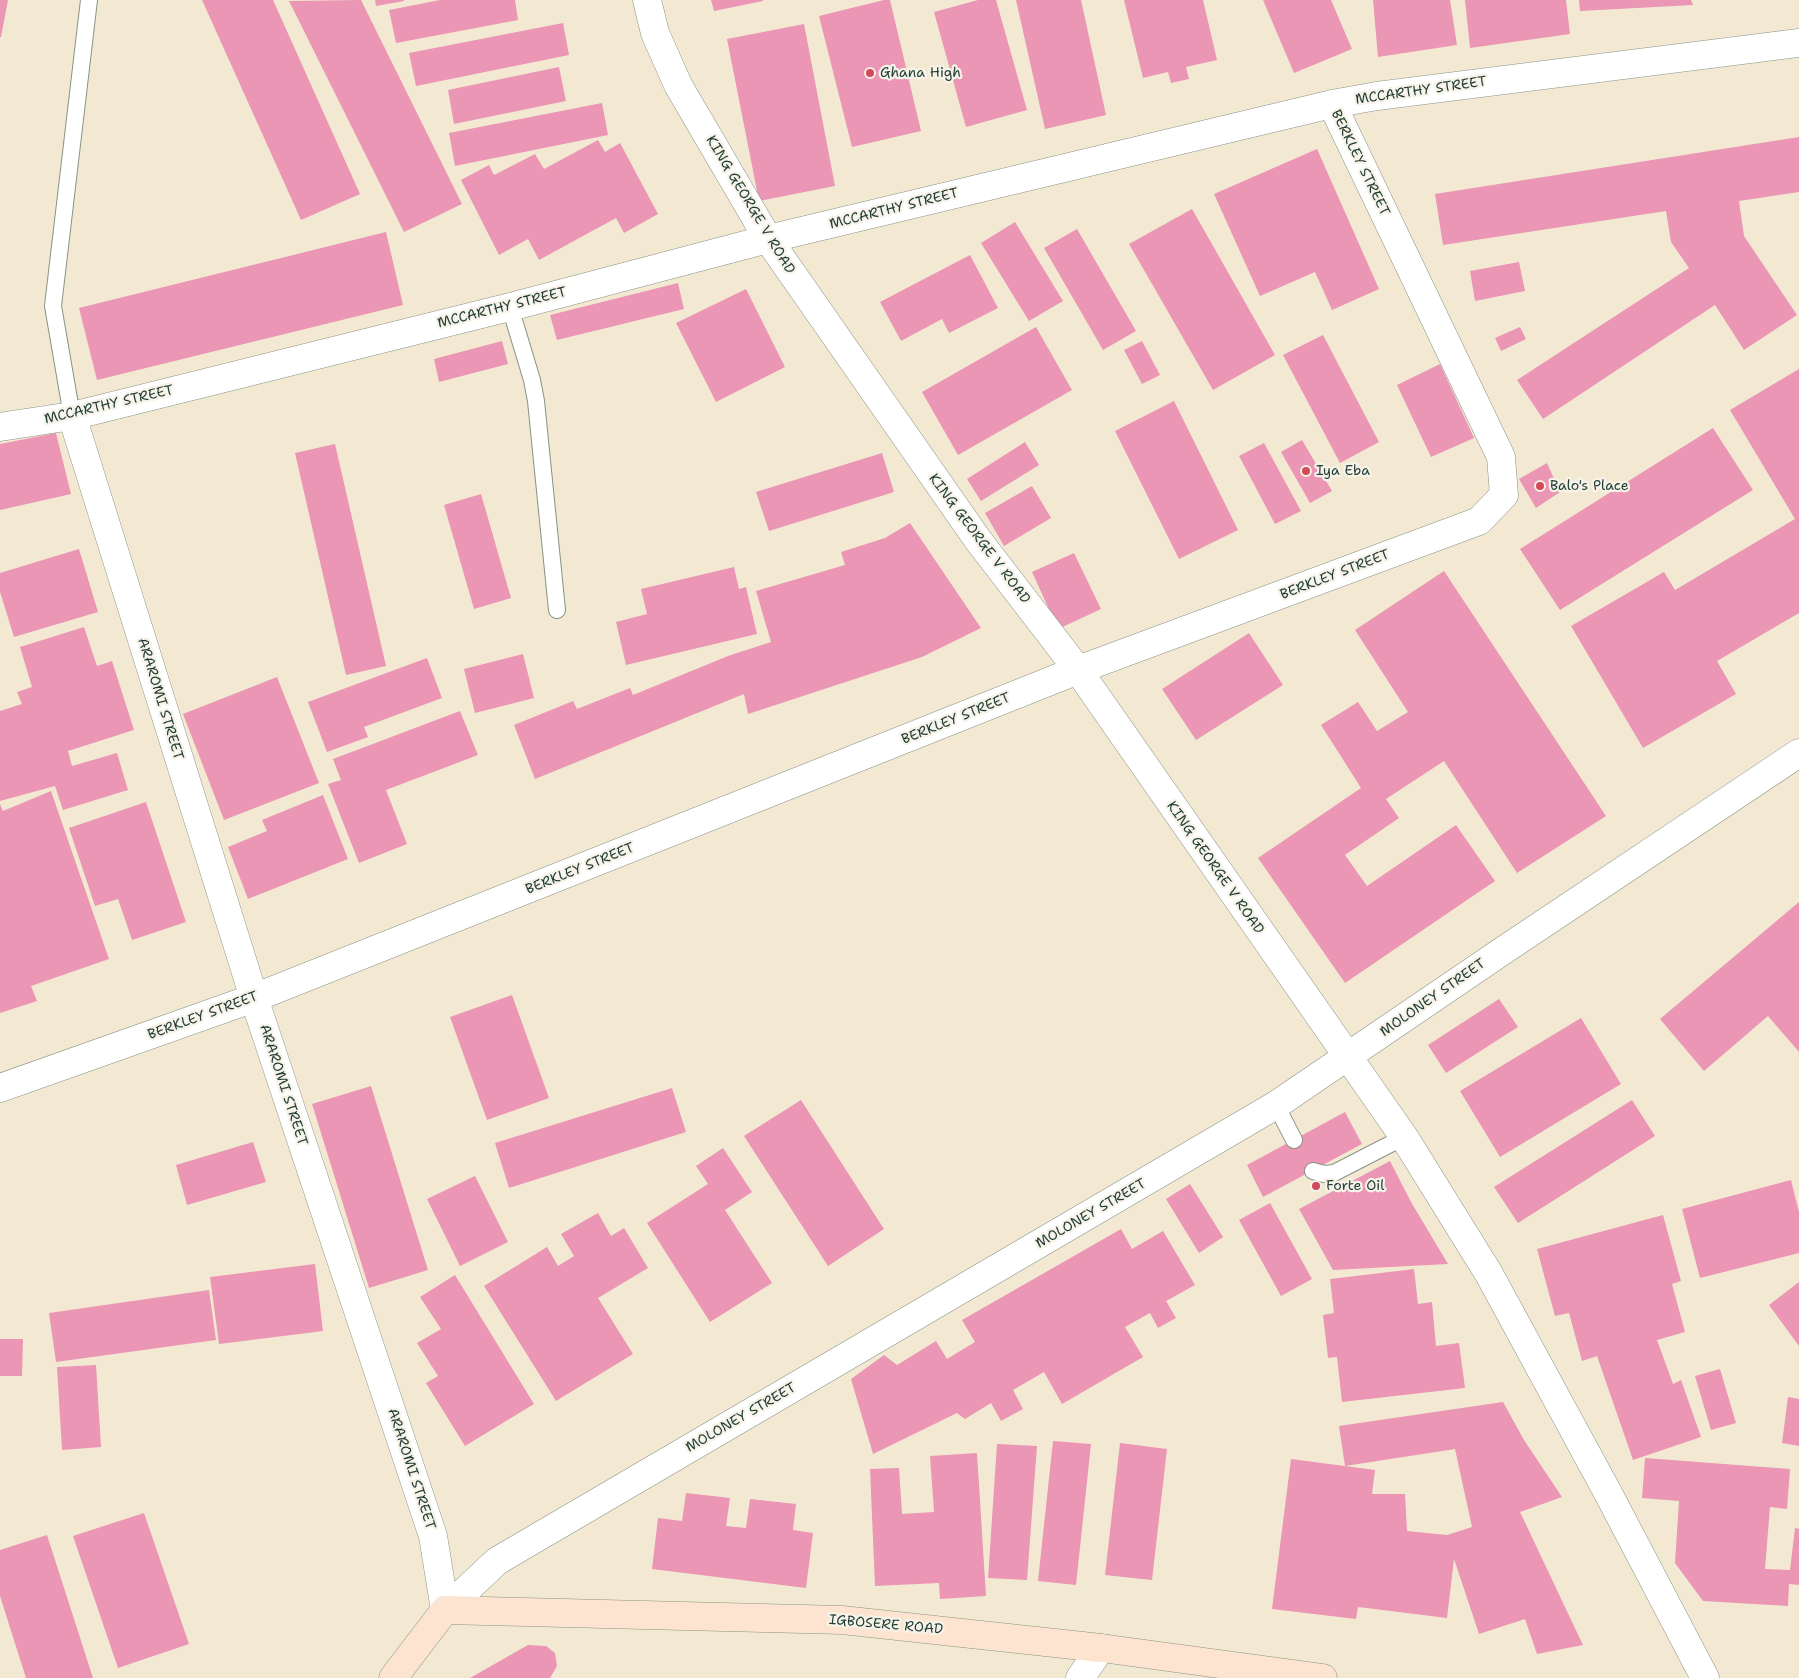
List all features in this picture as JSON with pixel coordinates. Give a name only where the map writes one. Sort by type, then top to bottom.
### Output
[{"type":"main road","name":"IGBOSERE ROAD","points":[[445,1610],[842,1620],[1101,1648],[1323,1678]]},
{"type":"main road","name":"MOLONEY STREET","points":[[393,1678],[445,1610]]},
{"type":"street","name":"KING GEORGE V ROAD","points":[[647,0],[655,33],[678,85],[768,240],[978,540],[1078,670],[1404,1137],[1493,1283],[1608,1493],[1704,1678]]},
{"type":"street","name":"MCCARTHY STREET","points":[[0,427],[72,416],[510,307],[768,240],[1332,104],[1377,96],[1799,43]]},
{"type":"street","name":"BERKLEY STREET","points":[[0,1088],[254,998],[1078,670],[1479,521],[1504,495],[1501,457],[1332,104]]},
{"type":"street","name":"ARAROMI STREET","points":[[72,416],[254,998],[433,1536],[445,1610]]},
{"type":"street","name":"MOLONEY STREET","points":[[445,1610],[497,1561],[1276,1105],[1799,753]]},
{"type":"street","points":[[1080,1678],[1101,1648]]},
{"type":"lane","points":[[72,416],[53,306],[89,0]]},
{"type":"lane","points":[[510,307],[532,380],[536,401],[557,610]]},
{"type":"lane","points":[[1276,1105],[1294,1140]]},
{"type":"lane","points":[[1313,1171],[1324,1174],[1334,1173],[1404,1137]]},
{"type":"building","points":[[0,0],[8,0],[1,37],[0,37]]},
{"type":"building","points":[[202,0],[273,0],[360,194],[301,220]]},
{"type":"building","points":[[361,0],[462,204],[404,232],[289,1]]},
{"type":"building","points":[[375,0],[404,0],[404,1],[376,6]]},
{"type":"building","points":[[440,0],[515,0],[518,20],[396,43],[389,10]]},
{"type":"building","points":[[711,0],[763,0],[763,1],[714,11]]},
{"type":"building","name":"Ghana High","points":[[890,0],[921,131],[852,147],[819,16]]},
{"type":"building","points":[[978,0],[996,0],[1027,110],[966,127],[934,12]]},
{"type":"building","points":[[1016,0],[1081,0],[1106,115],[1045,129]]},
{"type":"building","points":[[1124,0],[1203,0],[1217,60],[1186,67],[1189,79],[1171,83],[1168,72],[1143,78]]},
{"type":"building","points":[[1263,0],[1331,0],[1352,49],[1294,73]]},
{"type":"building","points":[[1373,0],[1450,0],[1457,45],[1378,57]]},
{"type":"building","points":[[1465,0],[1566,0],[1570,34],[1470,48]]},
{"type":"building","points":[[1579,0],[1691,0],[1693,5],[1580,11]]},
{"type":"building","points":[[563,23],[569,55],[416,86],[409,53]]},
{"type":"building","points":[[804,24],[835,186],[759,201],[727,39]]},
{"type":"building","points":[[559,67],[566,101],[454,124],[448,90]]},
{"type":"building","points":[[602,103],[608,135],[455,166],[449,133]]},
{"type":"building","points":[[1799,137],[1799,192],[1739,201],[1744,236],[1797,315],[1744,350],[1715,305],[1543,419],[1517,380],[1689,268],[1671,242],[1666,211],[1443,245],[1435,194]]},
{"type":"building","points":[[598,140],[605,152],[620,143],[658,214],[624,233],[616,218],[539,260],[528,239],[499,255],[461,180],[489,165],[494,175],[535,154],[544,169]]},
{"type":"building","points":[[1317,149],[1379,289],[1332,310],[1315,272],[1260,296],[1214,194]]},
{"type":"building","points":[[1192,209],[1275,355],[1213,390],[1129,244]]},
{"type":"building","points":[[1015,222],[1063,301],[1029,321],[981,243]]},
{"type":"building","points":[[1077,229],[1136,331],[1103,350],[1044,248]]},
{"type":"building","points":[[386,232],[403,305],[97,380],[79,308]]},
{"type":"building","points":[[970,255],[998,308],[949,333],[942,319],[901,341],[880,302]]},
{"type":"building","points":[[1519,262],[1525,291],[1475,301],[1470,271]]},
{"type":"building","points":[[678,283],[684,309],[557,340],[550,315]]},
{"type":"building","points":[[746,289],[785,367],[716,402],[676,323]]},
{"type":"building","points":[[1036,327],[1072,390],[958,455],[922,392]]},
{"type":"building","points":[[1520,327],[1526,339],[1501,351],[1495,338]]},
{"type":"building","points":[[1323,335],[1379,442],[1340,463],[1283,355]]},
{"type":"building","points":[[502,341],[508,364],[439,382],[434,359]]},
{"type":"building","points":[[1142,341],[1160,375],[1142,384],[1124,350]]},
{"type":"building","points":[[1440,364],[1474,438],[1431,457],[1397,385]]},
{"type":"building","points":[[1799,369],[1799,613],[1717,661],[1736,694],[1643,748],[1571,626],[1664,572],[1675,590],[1795,519],[1730,410]]},
{"type":"building","points":[[1174,401],[1238,530],[1179,559],[1115,431]]},
{"type":"building","points":[[1713,428],[1753,490],[1560,610],[1520,549]]},
{"type":"building","points":[[56,433],[71,494],[0,510],[0,444]]},
{"type":"building","name":"Iya Eba","points":[[1302,440],[1332,491],[1310,503],[1281,452]]},
{"type":"building","points":[[1025,442],[1039,465],[981,501],[967,479]]},
{"type":"building","points":[[1264,443],[1301,511],[1275,524],[1239,456]]},
{"type":"building","points":[[335,444],[386,666],[346,675],[295,453]]},
{"type":"building","points":[[882,453],[894,492],[769,531],[756,492]]},
{"type":"building","name":"Balo's Place","points":[[1547,463],[1560,492],[1536,508],[1519,479]]},
{"type":"building","points":[[1032,486],[1051,518],[1004,546],[985,513]]},
{"type":"building","points":[[481,494],[511,598],[474,609],[444,505]]},
{"type":"building","points":[[910,523],[981,628],[922,657],[748,714],[744,694],[535,779],[514,725],[573,701],[577,709],[630,688],[633,695],[728,656],[771,642],[756,591],[845,565],[841,552],[885,538]]},
{"type":"building","points":[[79,549],[98,612],[14,637],[0,592],[0,573]]},
{"type":"building","points":[[1074,553],[1101,609],[1058,629],[1032,572]]},
{"type":"building","points":[[734,567],[739,589],[746,587],[757,634],[626,665],[616,622],[647,614],[641,589]]},
{"type":"building","points":[[1444,571],[1606,816],[1517,873],[1444,761],[1386,799],[1399,818],[1345,855],[1367,886],[1456,825],[1495,881],[1345,983],[1258,858],[1361,788],[1321,725],[1358,702],[1377,731],[1408,712],[1355,630]]},
{"type":"building","points":[[84,627],[97,666],[112,661],[134,730],[68,751],[72,766],[117,753],[128,790],[63,810],[55,786],[0,801],[0,711],[22,704],[17,692],[32,687],[20,647]]},
{"type":"building","points":[[1249,633],[1283,685],[1196,740],[1162,689]]},
{"type":"building","points":[[523,654],[534,698],[475,713],[464,669]]},
{"type":"building","points":[[427,658],[442,698],[364,727],[368,737],[327,752],[308,702]]},
{"type":"building","points":[[277,677],[319,783],[224,820],[183,714]]},
{"type":"building","points":[[460,711],[478,755],[386,790],[407,844],[359,863],[328,784],[341,780],[333,759]]},
{"type":"building","points":[[51,791],[109,959],[31,986],[37,1001],[0,1013],[0,804],[3,811]]},
{"type":"building","points":[[323,795],[348,859],[248,899],[228,847],[267,831],[262,820]]},
{"type":"building","points":[[146,802],[186,922],[132,940],[118,899],[95,906],[69,828]]},
{"type":"building","points":[[1799,902],[1799,1052],[1768,1016],[1704,1071],[1660,1019]]},
{"type":"building","points":[[512,995],[549,1098],[487,1120],[450,1017]]},
{"type":"building","points":[[1499,999],[1518,1027],[1446,1073],[1428,1045]]},
{"type":"building","points":[[1581,1018],[1621,1084],[1500,1157],[1460,1091]]},
{"type":"building","points":[[371,1086],[428,1270],[369,1288],[312,1104]]},
{"type":"building","points":[[672,1088],[686,1132],[509,1188],[495,1143]]},
{"type":"building","points":[[801,1100],[884,1229],[828,1266],[744,1136]]},
{"type":"building","points":[[1632,1100],[1655,1136],[1518,1223],[1494,1187]]},
{"type":"building","points":[[1345,1112],[1362,1144],[1263,1197],[1247,1165]]},
{"type":"building","points":[[253,1142],[266,1182],[187,1205],[176,1165]]},
{"type":"building","points":[[723,1148],[752,1192],[725,1210],[772,1283],[710,1322],[647,1223],[708,1184],[696,1166]]},
{"type":"building","points":[[1390,1161],[1411,1202],[1448,1264],[1333,1270],[1299,1209]]},
{"type":"building","points":[[475,1176],[508,1242],[460,1266],[427,1199]]},
{"type":"building","points":[[1791,1180],[1799,1212],[1799,1253],[1700,1278],[1682,1209]]},
{"type":"building","points":[[1190,1184],[1223,1237],[1199,1253],[1166,1199]]},
{"type":"building","points":[[1270,1203],[1312,1279],[1281,1296],[1239,1220]]},
{"type":"building","points":[[598,1213],[611,1236],[624,1228],[648,1268],[598,1298],[633,1354],[556,1401],[484,1286],[547,1247],[558,1266],[574,1256],[561,1234]]},
{"type":"building","points":[[1663,1215],[1681,1281],[1672,1284],[1685,1332],[1657,1340],[1673,1384],[1681,1380],[1701,1437],[1633,1460],[1597,1356],[1582,1361],[1569,1313],[1555,1316],[1537,1249]]},
{"type":"building","points":[[1121,1229],[1132,1249],[1163,1231],[1195,1285],[1166,1301],[1176,1318],[1158,1328],[1150,1313],[1125,1327],[1143,1357],[1062,1404],[1044,1372],[1013,1390],[1023,1409],[1001,1421],[991,1403],[965,1419],[957,1413],[873,1454],[851,1379],[884,1355],[897,1365],[936,1341],[947,1359],[975,1342],[962,1320]]},
{"type":"building","points":[[315,1264],[323,1331],[219,1344],[210,1277]]},
{"type":"building","points":[[1414,1269],[1418,1304],[1432,1302],[1436,1346],[1459,1343],[1465,1388],[1342,1402],[1337,1357],[1328,1358],[1323,1315],[1334,1313],[1330,1279]]},
{"type":"building","points":[[455,1275],[534,1404],[465,1446],[426,1383],[438,1376],[417,1343],[441,1329],[420,1297]]},
{"type":"building","points":[[1799,1282],[1799,1346],[1769,1305]]},
{"type":"building","points":[[209,1290],[216,1340],[56,1362],[49,1313]]},
{"type":"building","points":[[0,1339],[23,1339],[22,1376],[0,1376]]},
{"type":"building","points":[[96,1365],[101,1447],[62,1450],[57,1367]]},
{"type":"building","points":[[1720,1369],[1736,1423],[1711,1430],[1695,1376]]},
{"type":"building","points":[[1788,1397],[1799,1399],[1799,1446],[1782,1443]]},
{"type":"building","points":[[1503,1402],[1524,1440],[1562,1497],[1520,1512],[1583,1645],[1537,1654],[1525,1619],[1479,1634],[1454,1559],[1447,1618],[1358,1607],[1356,1619],[1272,1609],[1291,1459],[1375,1470],[1372,1494],[1405,1494],[1407,1531],[1447,1535],[1472,1527],[1455,1449],[1345,1466],[1339,1426]]},
{"type":"building","points":[[1053,1441],[1091,1444],[1076,1585],[1038,1581]]},
{"type":"building","points":[[1120,1443],[1167,1449],[1152,1580],[1105,1575]]},
{"type":"building","points":[[997,1444],[1037,1446],[1027,1580],[988,1578]]},
{"type":"building","points":[[977,1453],[986,1596],[940,1599],[939,1583],[875,1586],[870,1469],[899,1468],[902,1514],[934,1512],[930,1456]]},
{"type":"building","points":[[1645,1458],[1790,1469],[1787,1509],[1770,1507],[1765,1569],[1790,1570],[1795,1528],[1799,1529],[1799,1585],[1789,1584],[1788,1606],[1703,1601],[1675,1563],[1679,1501],[1642,1498]]},
{"type":"building","points":[[686,1493],[730,1498],[726,1526],[746,1528],[750,1499],[796,1504],[793,1530],[813,1533],[806,1588],[652,1569],[658,1518],[682,1521]]},
{"type":"building","points":[[144,1513],[189,1644],[118,1668],[73,1536]]},
{"type":"building","points":[[47,1535],[93,1678],[26,1678],[0,1596],[0,1550]]},
{"type":"building","points":[[528,1645],[546,1646],[555,1653],[557,1666],[550,1678],[470,1678]]},
{"type":"place","name":"Ghana High","points":[[870,73]]},
{"type":"place","name":"Iya Eba","points":[[1306,471]]},
{"type":"place","name":"Balo's Place","points":[[1540,486]]},
{"type":"place","name":"Forte Oil","points":[[1316,1186]]}]
